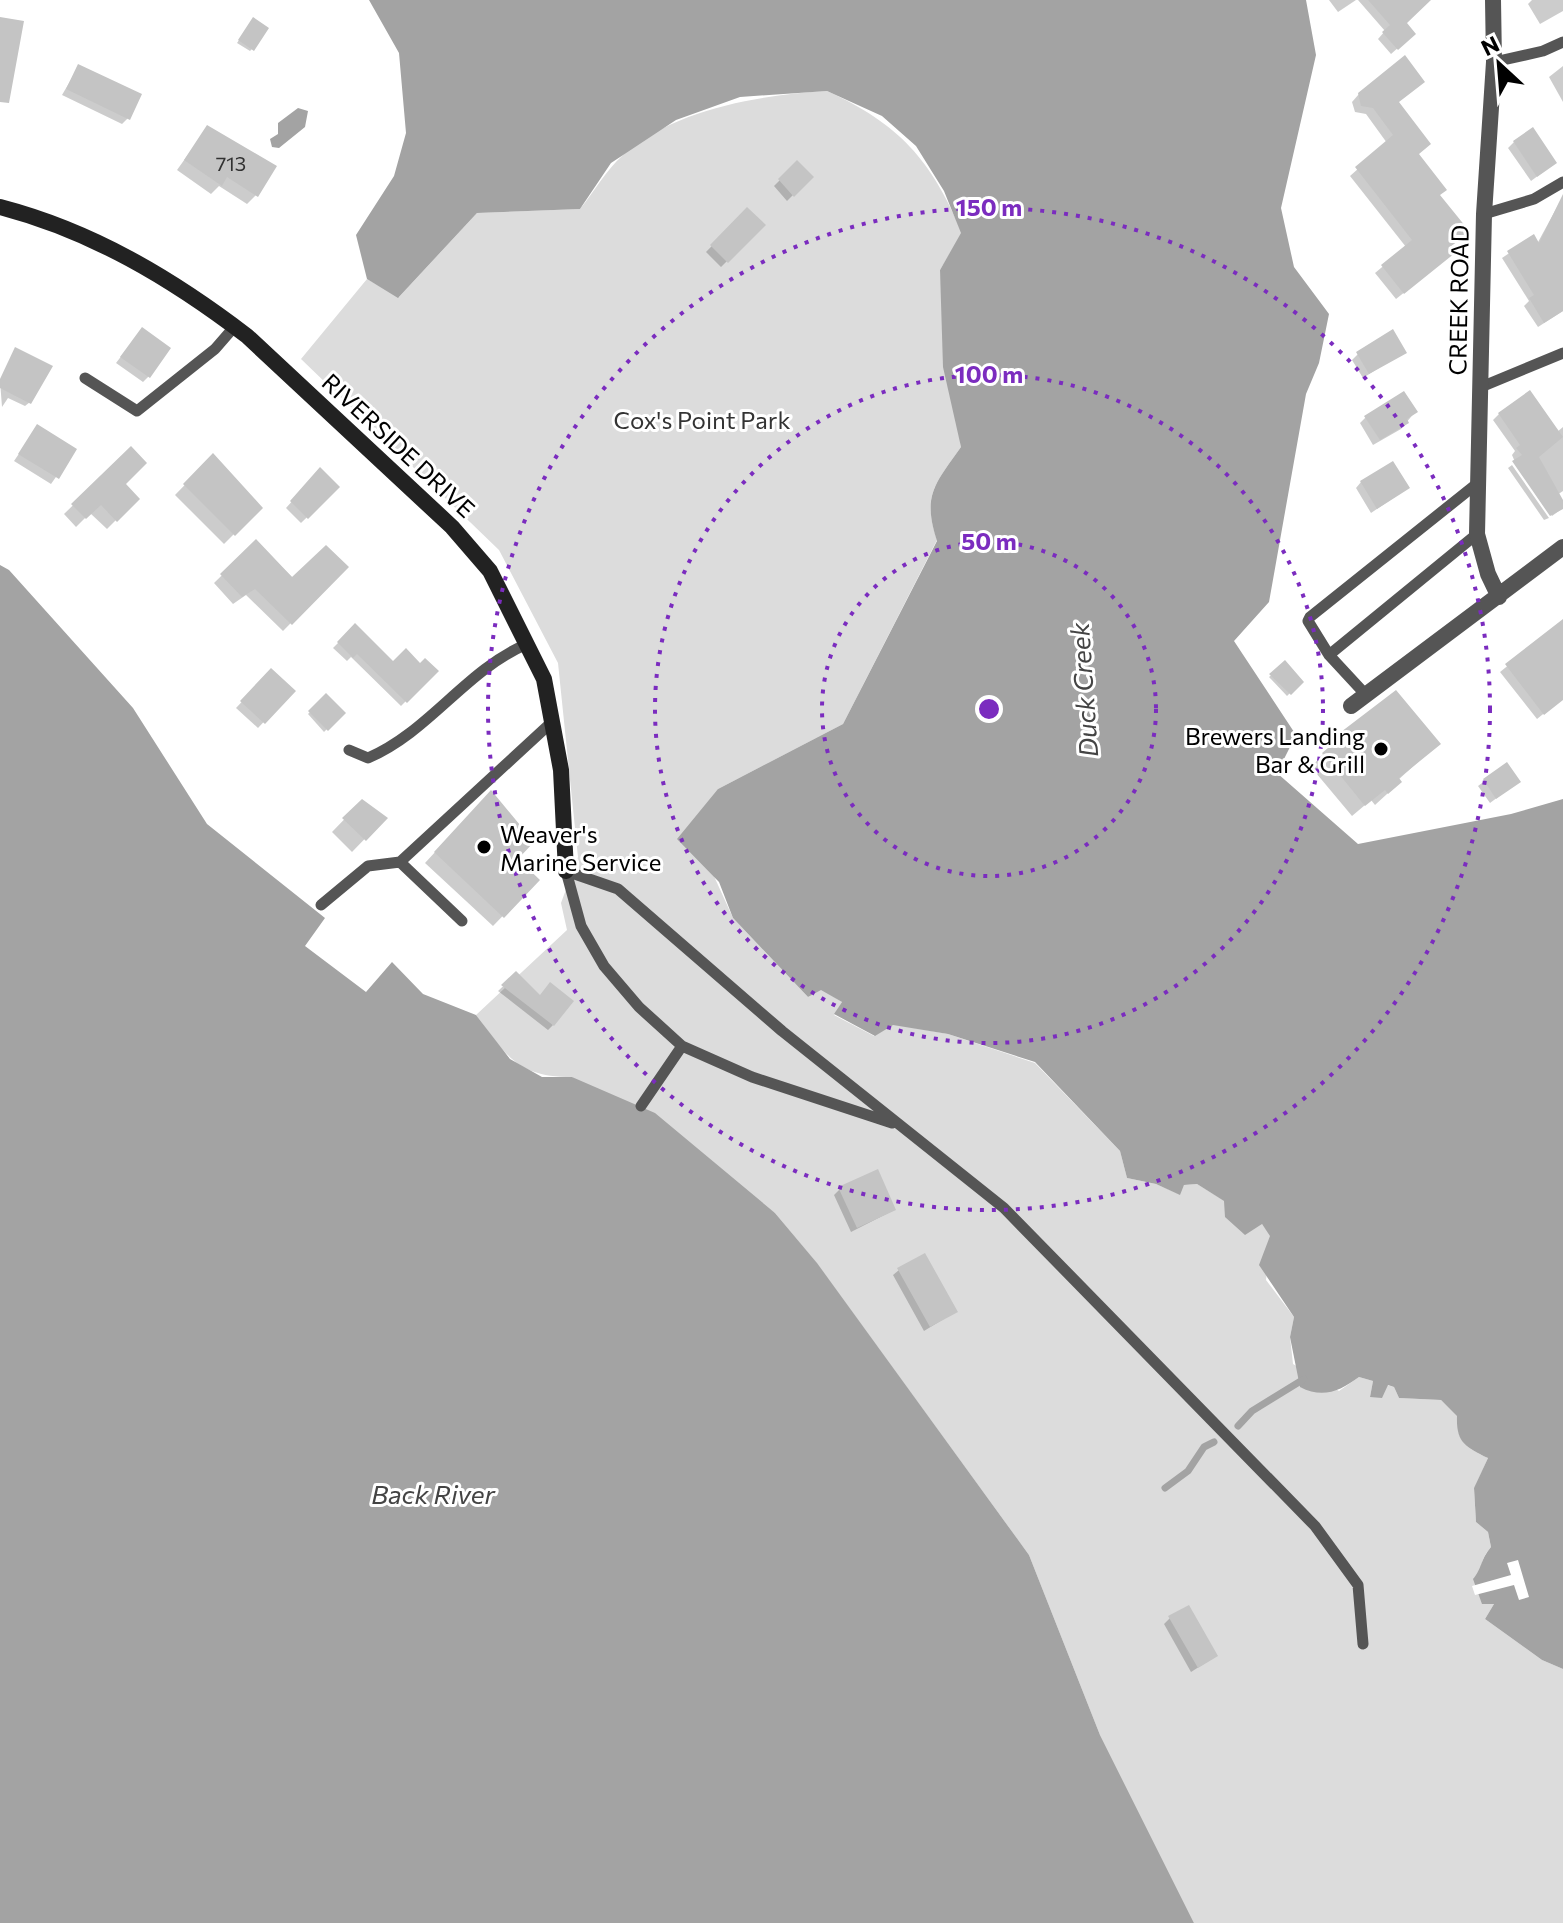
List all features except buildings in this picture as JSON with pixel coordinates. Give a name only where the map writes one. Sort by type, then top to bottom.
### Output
[{"type":"street","name":"CREEK ROAD","points":[[1493,0],[1494,62],[1484,214],[1477,534],[1488,574],[1499,597]]},
{"type":"street","name":"RIVERSIDE DRIVE","points":[[0,207],[61,225],[135,260],[235,326],[477,554],[544,679],[561,770],[566,871]]},
{"type":"street","points":[[1351,706],[1563,547]]},
{"type":"lane","points":[[1494,62],[1543,51],[1563,42]]},
{"type":"lane","points":[[1484,214],[1534,199],[1563,182]]},
{"type":"lane","points":[[85,378],[137,411],[215,349],[235,326]]},
{"type":"lane","points":[[1481,387],[1563,353]]},
{"type":"lane","points":[[1366,695],[1329,655],[1309,627],[1310,617],[1479,482]]},
{"type":"lane","points":[[1329,655],[1477,534]]},
{"type":"lane","points":[[349,750],[368,758],[396,747],[503,654],[527,644]]},
{"type":"lane","points":[[321,905],[368,866],[400,862],[553,721]]},
{"type":"lane","points":[[400,862],[462,921]]},
{"type":"lane","points":[[566,871],[581,926],[604,966],[639,1007],[682,1046],[752,1077],[900,1126]]},
{"type":"lane","points":[[566,871],[618,889],[782,1031],[1004,1208],[1315,1526],[1358,1585],[1363,1644]]},
{"type":"lane","points":[[641,1106],[682,1046]]},
{"type":"green space","name":"Cox's Point Park","points":[[827,91],[874,117],[910,147],[938,184],[962,233],[940,270],[961,447],[938,481],[931,501],[937,540],[843,724],[718,789],[713,874],[733,918],[808,997],[821,989],[842,1002],[834,1015],[874,1036],[893,1024],[948,1034],[1035,1063],[1120,1151],[1127,1178],[1156,1184],[1179,1194],[1184,1185],[1197,1184],[1262,1224],[1271,1236],[1266,1280],[1294,1317],[1290,1337],[1293,1364],[1339,1391],[1359,1377],[1373,1381],[1370,1397],[1387,1385],[1394,1387],[1399,1398],[1441,1400],[1458,1416],[1459,1432],[1464,1443],[1488,1458],[1474,1489],[1476,1522],[1488,1532],[1491,1547],[1481,1568],[1494,1604],[1485,1619],[1542,1660],[1563,1669],[1563,1923],[1194,1923],[1100,1735],[1029,1555],[815,1261],[775,1213],[572,1077],[538,1073],[515,1061],[505,1053],[476,1015],[567,930],[561,903],[578,857],[558,663],[499,550],[301,359],[367,279],[399,297],[477,213],[580,209],[623,155],[667,126],[719,107],[774,96]]},
{"type":"water","name":"Duck Creek","points":[[369,0],[1306,0],[1316,55],[1281,208],[1294,267],[1329,314],[1319,363],[1306,394],[1269,602],[1234,641],[1296,735],[1277,773],[1358,844],[1511,814],[1563,799],[1563,1669],[1542,1660],[1485,1619],[1494,1604],[1482,1604],[1473,1579],[1491,1547],[1488,1532],[1476,1522],[1474,1488],[1488,1458],[1460,1438],[1457,1416],[1441,1400],[1399,1398],[1394,1387],[1388,1385],[1382,1398],[1370,1397],[1373,1381],[1359,1377],[1331,1392],[1308,1391],[1300,1387],[1290,1337],[1294,1317],[1259,1265],[1270,1236],[1262,1224],[1245,1235],[1225,1217],[1224,1201],[1197,1184],[1184,1185],[1180,1195],[1156,1184],[1127,1178],[1120,1151],[1035,1062],[948,1034],[893,1025],[875,1036],[834,1014],[842,1002],[821,990],[808,997],[733,918],[719,882],[677,839],[718,789],[843,724],[937,541],[931,501],[938,481],[961,447],[943,367],[940,270],[961,233],[944,191],[916,146],[882,116],[827,91],[740,97],[676,120],[611,163],[580,209],[477,213],[398,298],[367,279],[356,235],[394,176],[406,133],[399,53]]},
{"type":"water","points":[[298,108],[308,111],[305,127],[279,148],[272,147],[270,139],[278,134],[278,123]]},
{"type":"water","name":"Back River","points":[[0,565],[9,570],[133,708],[207,824],[325,918],[305,946],[366,992],[392,962],[423,994],[476,1015],[510,1059],[542,1077],[572,1077],[655,1113],[775,1213],[817,1263],[1029,1555],[1100,1735],[1194,1923],[0,1923]]},
{"type":"pier","points":[[1518,1560],[1529,1597],[1519,1600],[1514,1585],[1475,1595],[1472,1586],[1511,1575],[1507,1563]]},
{"type":"waterway","points":[[1238,1426],[1252,1411],[1304,1379]]},
{"type":"waterway","points":[[1165,1488],[1188,1471],[1204,1447],[1214,1442]]},
{"type":"place","name":"Brewers Landing Bar & Grill","points":[[1381,749]]},
{"type":"place","name":"Weaver's Marine Service","points":[[484,847]]}]
